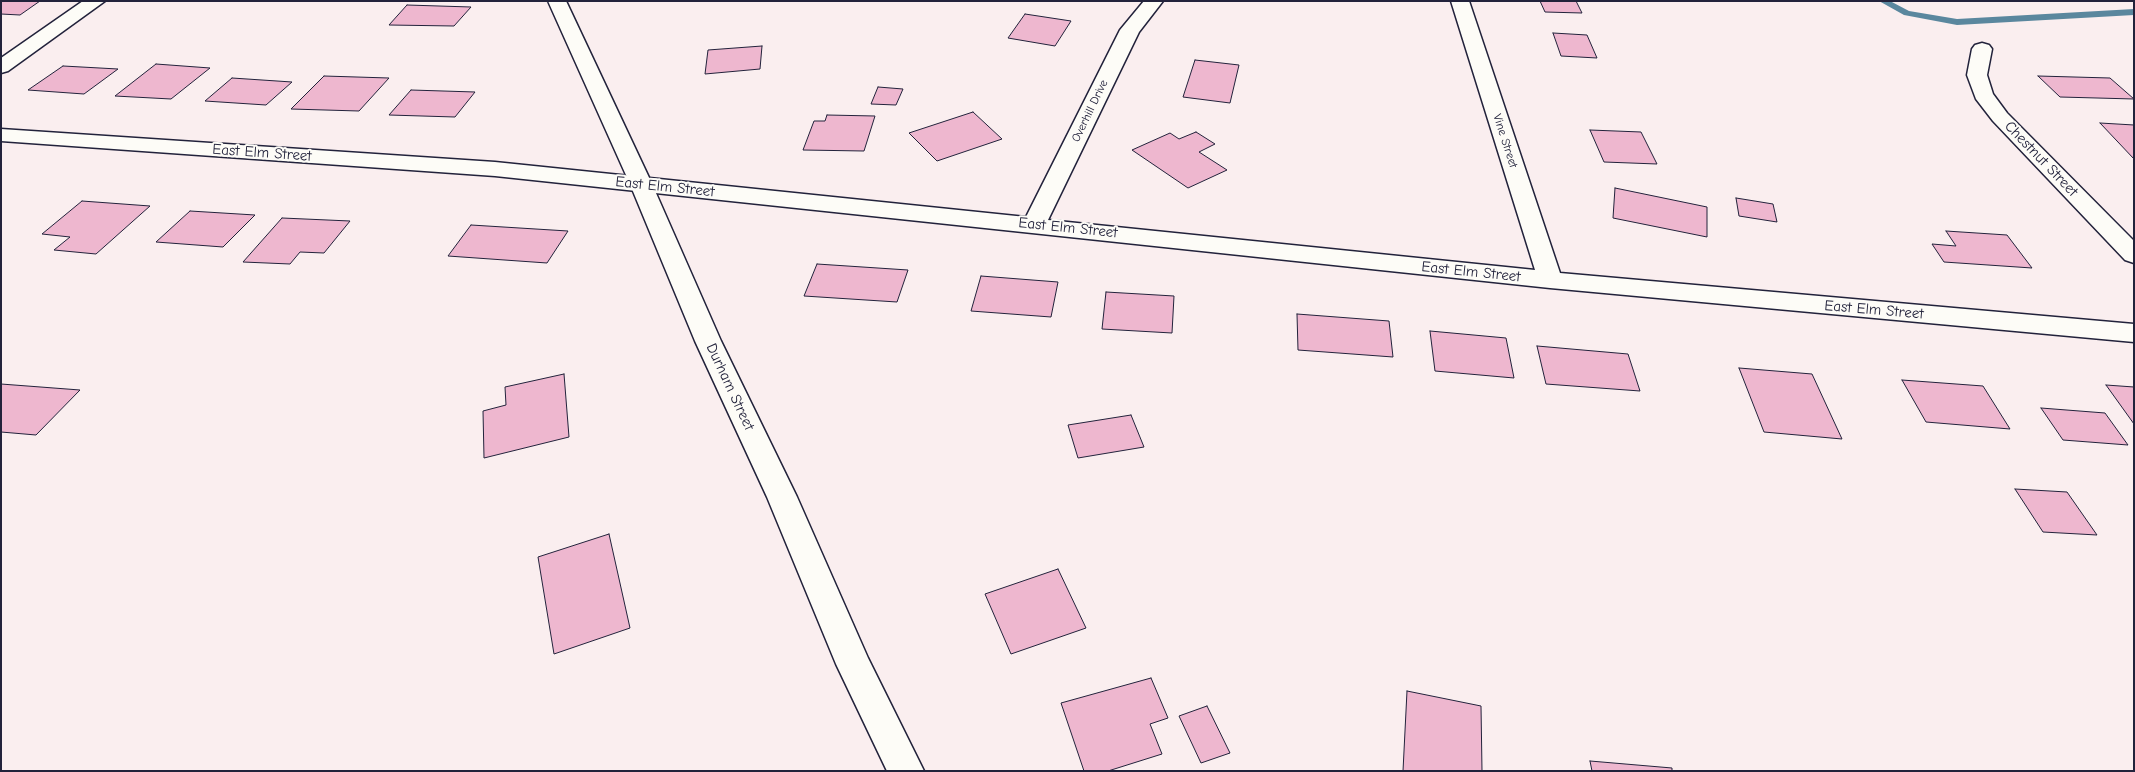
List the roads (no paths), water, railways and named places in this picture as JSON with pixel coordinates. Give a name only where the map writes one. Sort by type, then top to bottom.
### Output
[{"type":"street","points":[[1,66],[96,1]]},
{"type":"street","name":"Overhill Drive","points":[[1034,225],[1130,30],[1154,1]]},
{"type":"street","name":"Vine Street","points":[[1460,1],[1550,280]]},
{"type":"street","name":"Durham Street","points":[[558,2],[641,184],[708,341],[782,497],[853,664],[906,771]]},
{"type":"street","name":"Chestnut Street","points":[[1982,49],[1977,75],[1983,95],[2000,117],[2134,255]]},
{"type":"street","name":"East Elm Street","points":[[1,135],[496,169],[1550,280],[2134,333]]},
{"type":"waterway","points":[[1883,1],[1907,13],[1957,22],[2134,12]]}]
